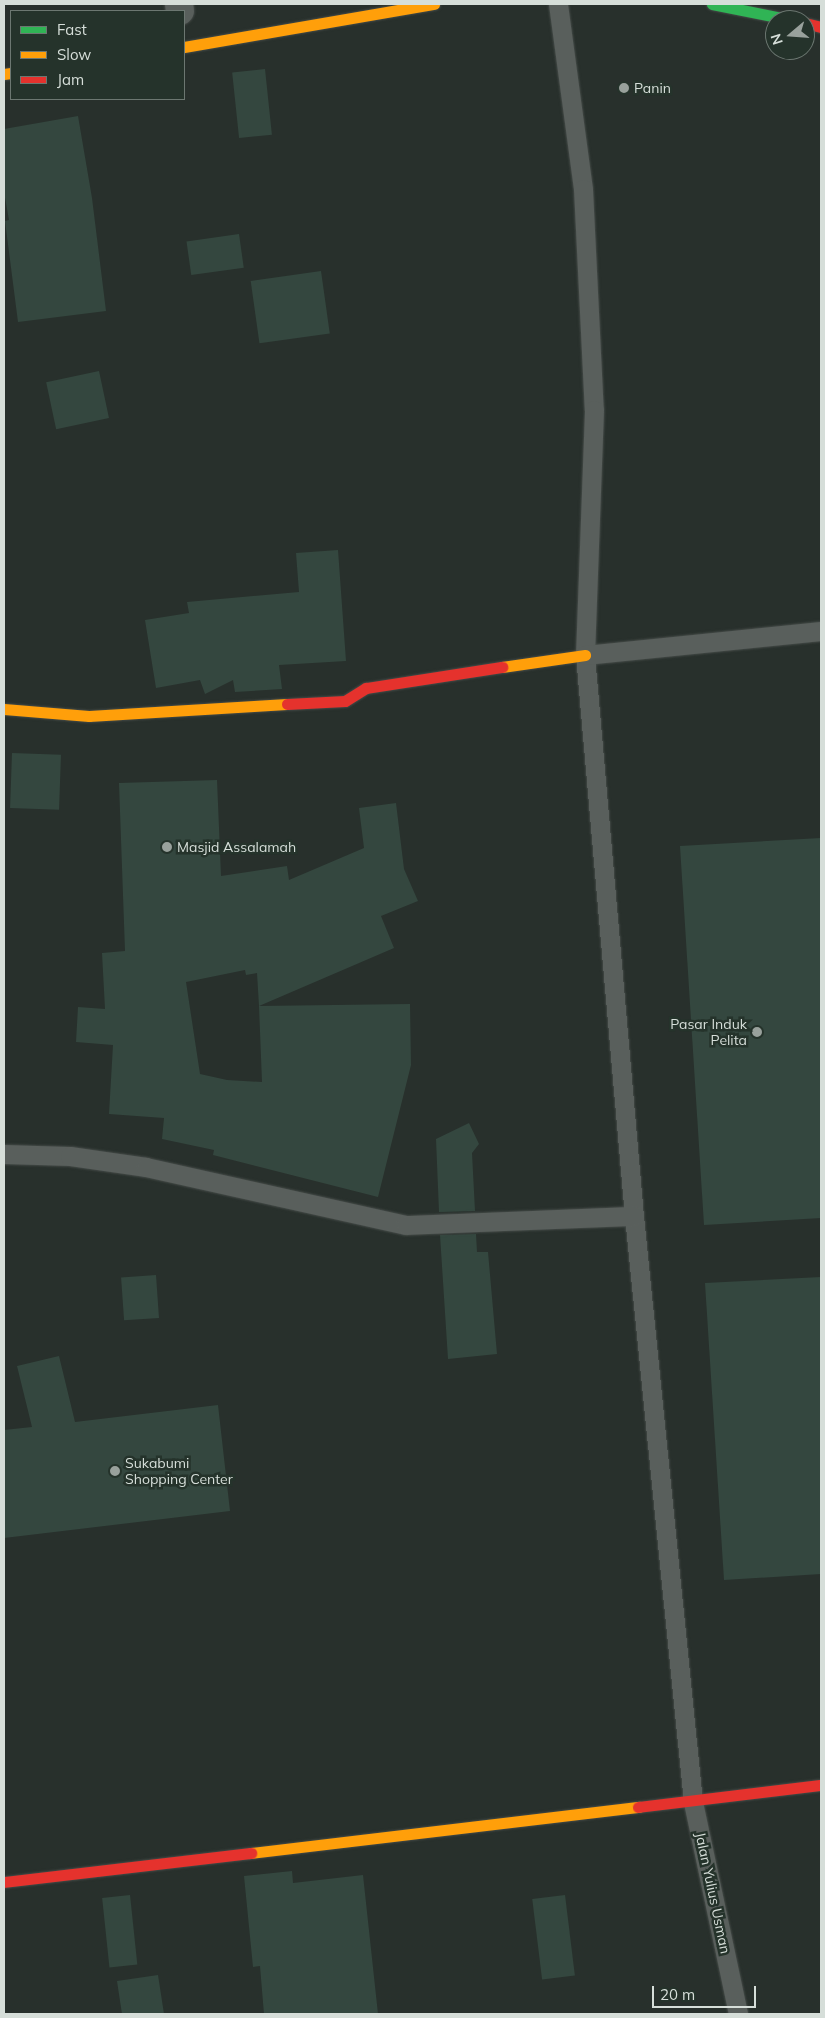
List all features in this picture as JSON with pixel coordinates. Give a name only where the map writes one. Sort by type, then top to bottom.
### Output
[{"type":"street","points":[[185,47],[434,4]]},
{"type":"street","points":[[712,4],[755,7]]},
{"type":"street","points":[[4,709],[89,716],[345,701],[366,688],[585,655]]},
{"type":"street","points":[[4,1882],[694,1802],[821,1785]]},
{"type":"lane","name":"Jalan Yulius Usman","points":[[558,4],[583,189],[594,410],[585,655],[634,1216],[694,1802],[738,2014]]},
{"type":"lane","points":[[585,655],[821,631]]},
{"type":"lane","points":[[4,1154],[70,1156],[146,1167],[406,1225],[634,1216]]},
{"type":"building","points":[[265,69],[272,135],[239,138],[232,72]]},
{"type":"building","points":[[78,116],[92,198],[106,311],[18,322],[5,221],[9,220],[4,192],[4,129]]},
{"type":"building","points":[[239,234],[244,268],[191,275],[187,241]]},
{"type":"building","points":[[321,271],[330,333],[259,343],[251,281]]},
{"type":"building","points":[[99,371],[109,418],[56,429],[46,382]]},
{"type":"building","points":[[338,550],[346,661],[279,665],[282,689],[235,692],[233,680],[205,694],[200,680],[156,688],[145,620],[189,613],[187,602],[299,592],[296,553]]},
{"type":"building","points":[[12,753],[61,755],[59,810],[10,808]]},
{"type":"building","points":[[217,780],[221,876],[287,866],[289,880],[364,848],[359,808],[396,803],[404,869],[418,901],[381,916],[394,948],[259,1006],[410,1004],[411,1065],[378,1197],[213,1155],[214,1150],[162,1139],[164,1118],[109,1114],[113,1045],[76,1042],[78,1007],[105,1009],[102,953],[125,951],[119,783]],"holes":[[[245,970],[246,975],[257,973],[262,1082],[227,1080],[200,1074],[186,982]]]},
{"type":"building","name":"Pasar Induk Pelita","points":[[821,838],[821,1218],[704,1225],[680,846]]},
{"type":"building","points":[[469,1123],[479,1144],[472,1153],[475,1211],[439,1212],[436,1139]]},
{"type":"building","points":[[476,1234],[477,1252],[488,1252],[497,1354],[448,1359],[440,1235]]},
{"type":"building","points":[[156,1275],[159,1318],[124,1320],[121,1277]]},
{"type":"building","points":[[821,1277],[821,1574],[724,1580],[705,1283]]},
{"type":"building","name":"Sukabumi Shopping Center","points":[[59,1356],[75,1422],[218,1405],[230,1511],[4,1538],[4,1430],[32,1427],[17,1366]]},
{"type":"building","points":[[292,1871],[293,1883],[363,1875],[378,2014],[264,2014],[260,1966],[253,1967],[244,1876]]},
{"type":"building","points":[[130,1895],[137,1965],[109,1968],[102,1898]]},
{"type":"building","points":[[565,1895],[575,1975],[542,1979],[532,1899]]},
{"type":"building","points":[[158,1975],[164,2014],[122,2014],[117,1981]]},
{"type":"traffic: fast","points":[[712,4],[765,15]]},
{"type":"traffic: slow","points":[[185,47],[434,4]]},
{"type":"traffic: slow","points":[[4,74],[10,73]]},
{"type":"traffic: slow","points":[[502,667],[585,655]]},
{"type":"traffic: slow","points":[[4,709],[89,716],[287,704]]},
{"type":"traffic: slow","points":[[251,1853],[638,1807]]},
{"type":"traffic: jam","points":[[815,26],[821,27]]},
{"type":"traffic: jam","points":[[287,704],[345,701],[366,688],[502,667]]},
{"type":"traffic: jam","points":[[638,1807],[821,1785]]},
{"type":"traffic: jam","points":[[4,1882],[251,1853]]},
{"type":"place","name":"Panin","points":[[624,88]]},
{"type":"place","name":"Masjid Assalamah","points":[[167,847]]},
{"type":"place","name":"Pasar Induk Pelita","points":[[757,1032]]},
{"type":"place","name":"Sukabumi Shopping Center","points":[[115,1471]]}]
